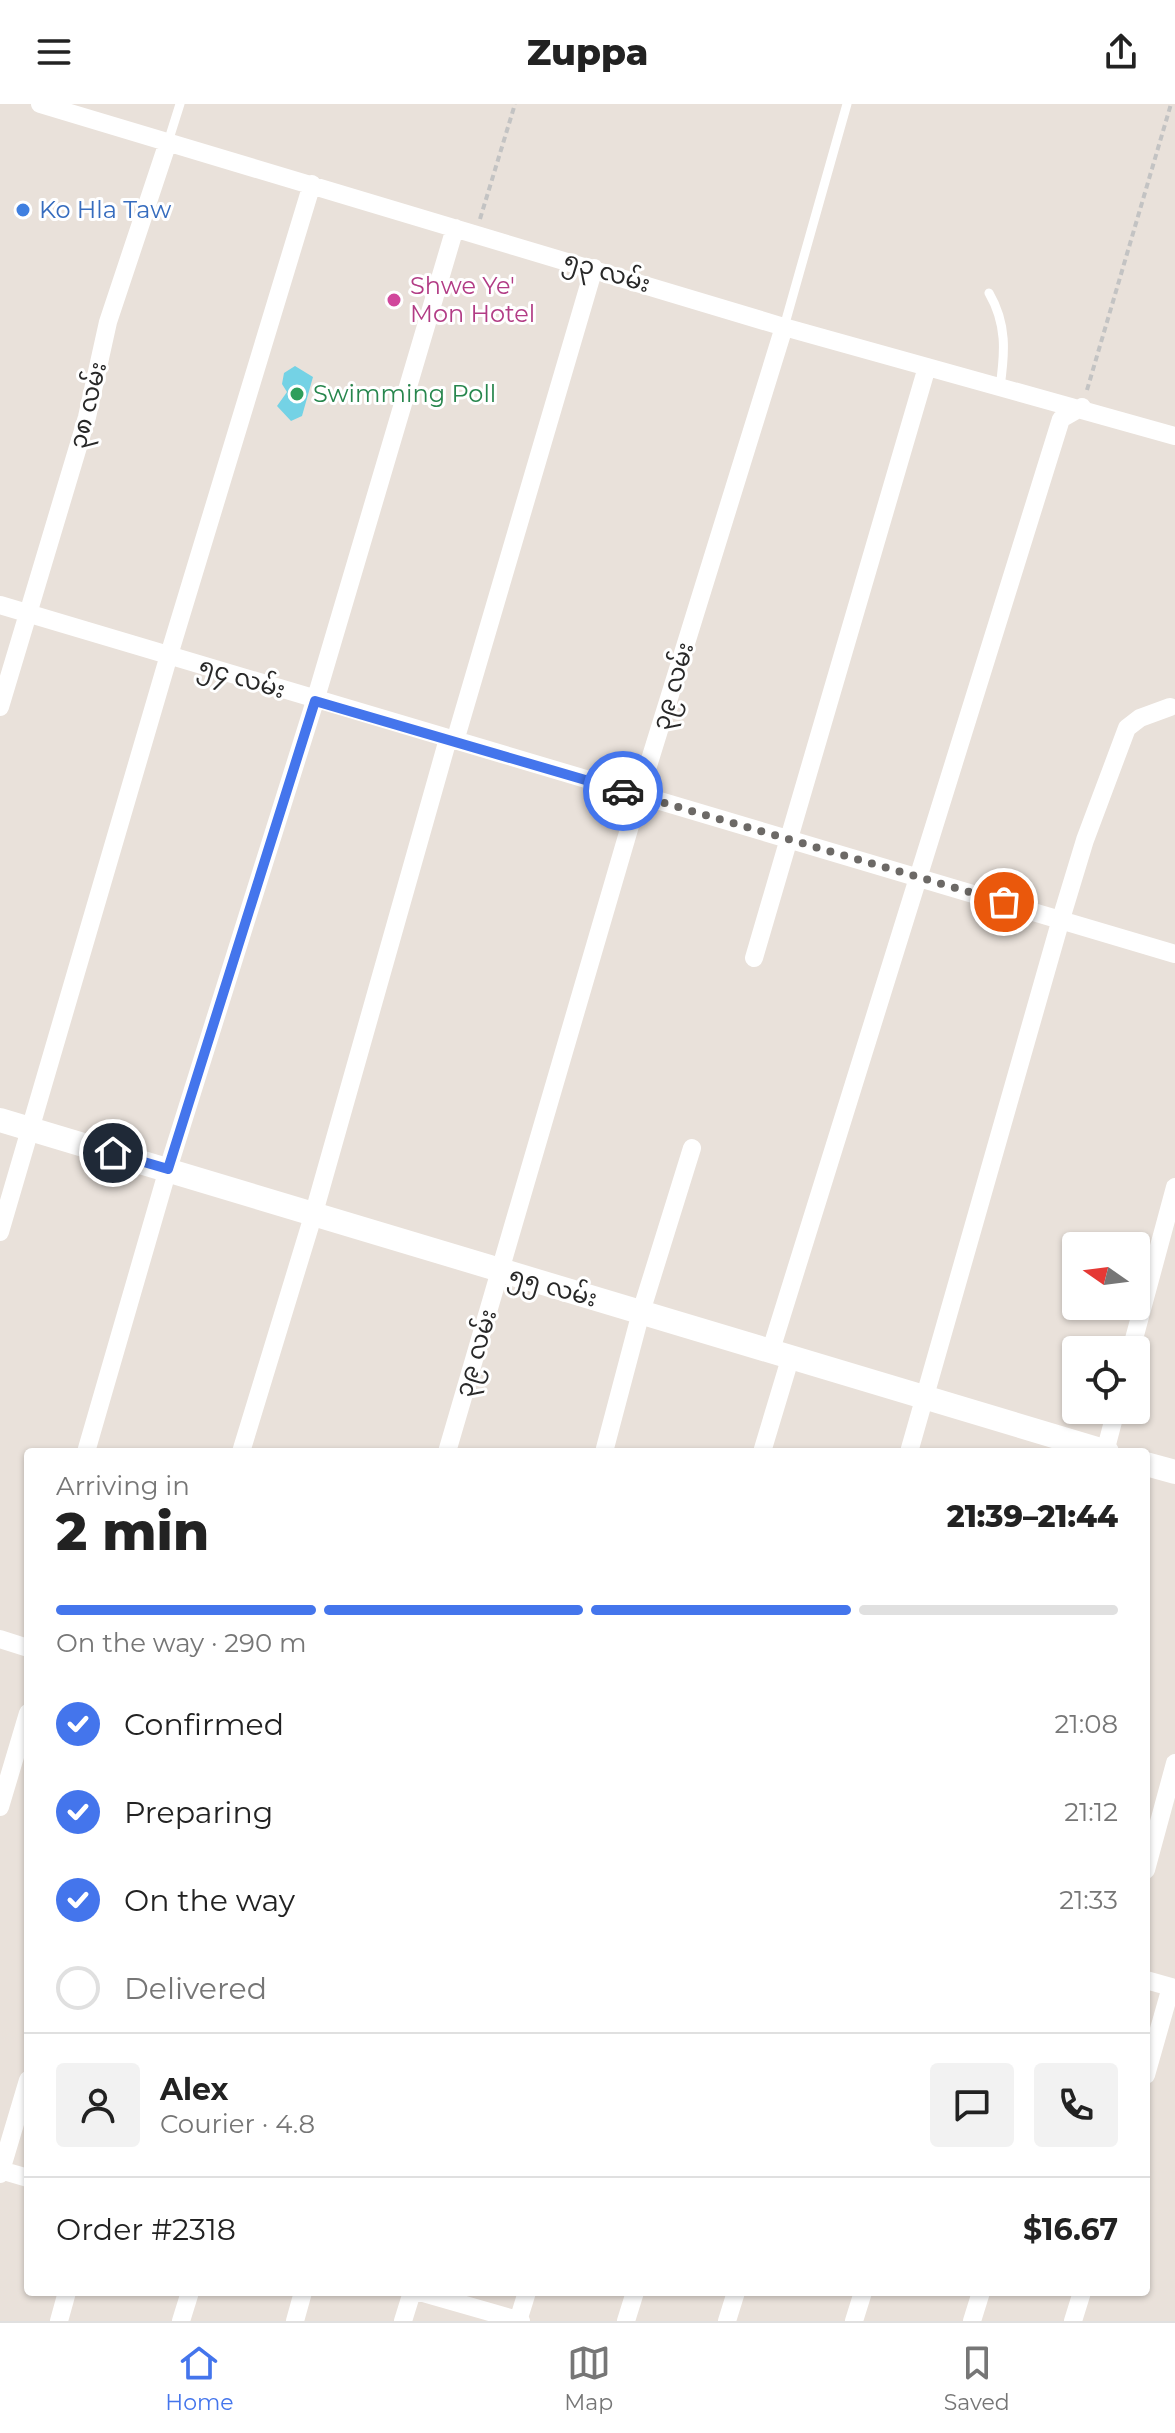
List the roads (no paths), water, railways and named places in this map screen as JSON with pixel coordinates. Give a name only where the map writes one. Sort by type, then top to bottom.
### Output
[{"type":"main road","name":"၅၅ လမ်း","points":[[0,1120],[1092,1448]]},
{"type":"main road","points":[[1150,1465],[1175,1472]]},
{"type":"street","name":"၅၃ လမ်း","points":[[40,104],[476,232],[784,327],[1082,407],[1175,436]]},
{"type":"street","name":"၃၈ လမ်း","points":[[0,707],[87,417],[108,322],[168,142]]},
{"type":"street","points":[[0,1232],[169,655],[312,184]]},
{"type":"street","points":[[87,1448],[168,1169],[315,701],[455,228]]},
{"type":"street","points":[[242,1448],[594,268]]},
{"type":"street","name":"၃၉ လမ်း","points":[[448,1448],[639,795],[784,327]]},
{"type":"street","points":[[754,958],[927,367]]},
{"type":"street","points":[[763,1448],[780,1356],[919,877],[1061,419],[1082,407]]},
{"type":"street","name":"၅၄ လမ်း","points":[[0,605],[1175,954]]},
{"type":"street","points":[[910,1448],[1085,840],[1127,728],[1140,718],[1170,707]]},
{"type":"street","points":[[605,1448],[641,1312],[692,1148]]},
{"type":"street","points":[[1134,1336],[1165,1214],[1175,1187]]},
{"type":"street","points":[[1107,1448],[1113,1424]]},
{"type":"street","points":[[0,1639],[24,1647]]},
{"type":"street","points":[[0,1807],[24,1726]]},
{"type":"street","points":[[1150,1855],[1175,1763]]},
{"type":"street","points":[[1150,1981],[1173,1988],[1150,2062]]},
{"type":"street","points":[[24,2093],[0,2171],[24,2177]]},
{"type":"street","points":[[59,2321],[66,2296]]},
{"type":"street","points":[[181,2321],[189,2296]]},
{"type":"street","points":[[295,2321],[302,2296]]},
{"type":"street","points":[[403,2321],[411,2296]]},
{"type":"street","points":[[434,2296],[519,2321],[526,2296]]},
{"type":"street","points":[[626,2321],[634,2296]]},
{"type":"street","points":[[727,2321],[735,2296]]},
{"type":"street","points":[[854,2321],[862,2296]]},
{"type":"street","points":[[972,2321],[980,2296]]},
{"type":"street","points":[[1073,2321],[1081,2296]]},
{"type":"lane","name":"၃၈ လမ်း","points":[[168,142],[180,104]]},
{"type":"lane","name":"၃၉ လမ်း","points":[[784,327],[847,104]]},
{"type":"lane","points":[[989,293],[999,310],[1004,342],[1000,387]]},
{"type":"water","name":"Swimming Poll","points":[[295,366],[313,377],[302,416],[291,421],[277,406],[287,392],[282,384],[284,373]]},
{"type":"place","name":"Ko Hla Taw","points":[[23,210]]},
{"type":"place","name":"Shwe Ye' Mon Hotel","points":[[394,300]]},
{"type":"place","name":"Swimming Poll","points":[[297,394]]}]
